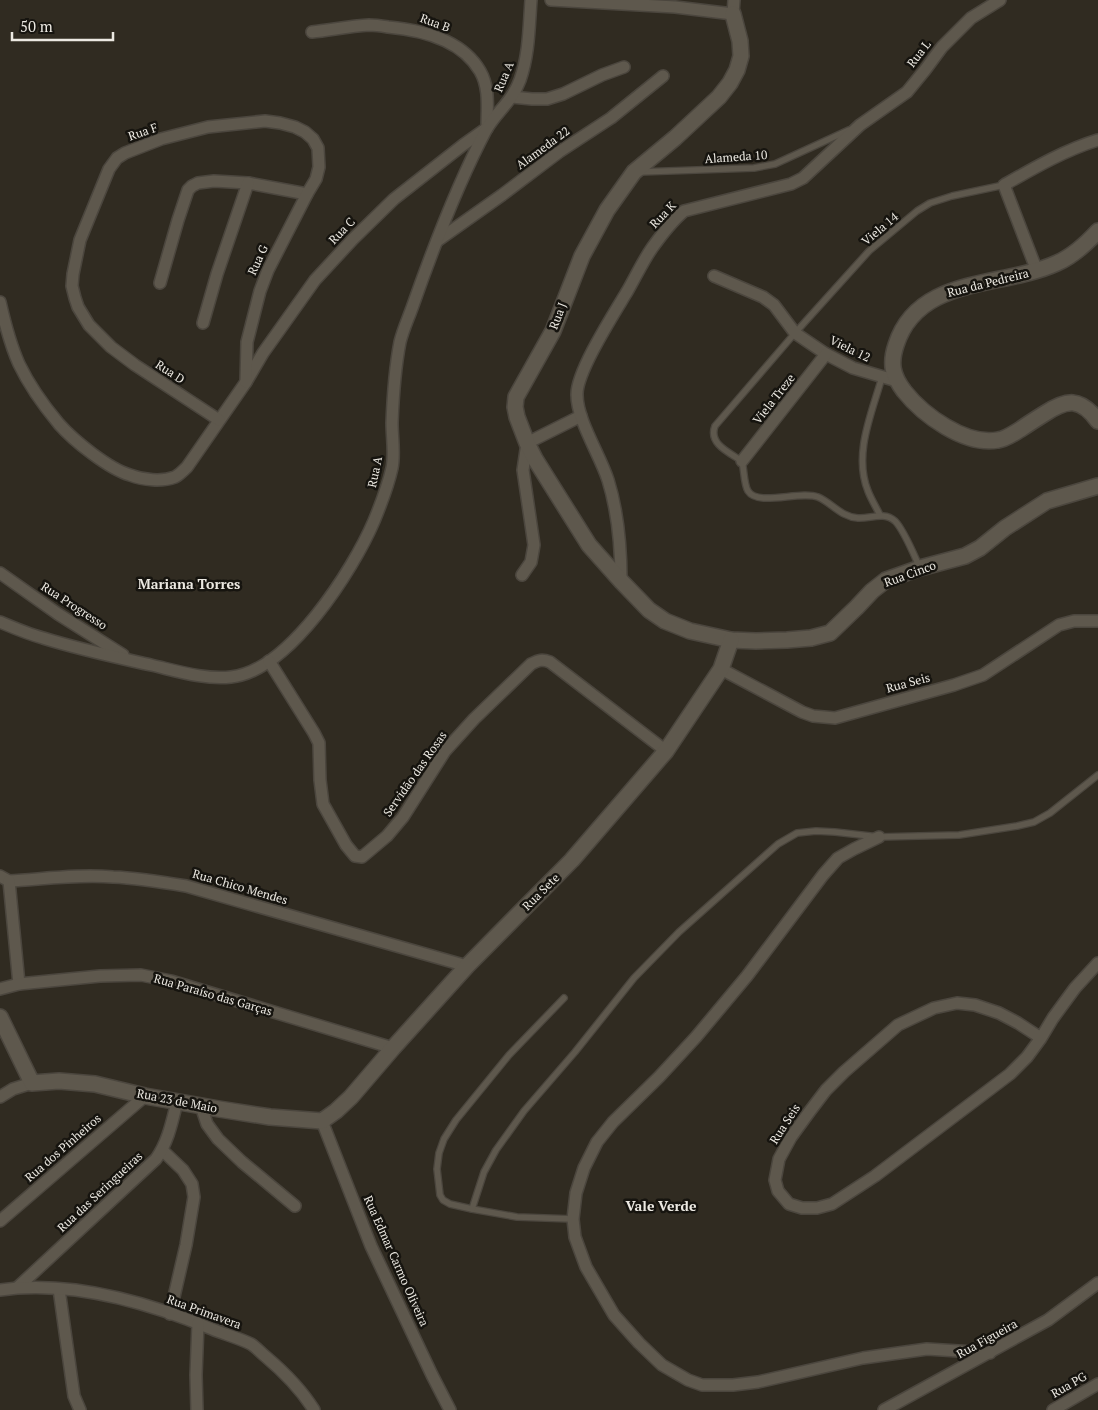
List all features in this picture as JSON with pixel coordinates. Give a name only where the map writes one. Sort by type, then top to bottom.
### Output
[{"type":"street","name":"Rua A","points":[[0,622],[42,638],[191,674],[219,677],[246,674],[284,650],[301,633],[340,584],[376,516],[385,493],[392,465],[392,422],[400,340],[437,241],[487,128],[512,98],[520,82],[528,44],[531,0]]},
{"type":"street","points":[[551,0],[675,8],[733,7]]},
{"type":"street","name":"Rua L","points":[[860,125],[907,92],[942,47],[971,18],[1000,0]]},
{"type":"street","name":"Rua J","points":[[665,622],[649,610],[589,545],[527,443],[517,417],[515,407],[516,396],[553,331],[582,256],[607,210],[634,172],[675,138],[719,97],[730,83],[737,70],[741,56],[733,7]]},
{"type":"street","name":"Rua B","points":[[312,32],[370,25],[408,28],[428,34],[455,46],[469,56],[481,72],[487,91],[487,128]]},
{"type":"street","points":[[512,98],[547,98],[563,94],[624,66]]},
{"type":"street","name":"Alameda 22","points":[[437,241],[559,152],[611,118],[663,76]]},
{"type":"street","name":"Rua F","points":[[78,307],[72,286],[80,240],[109,169],[117,158],[125,153],[161,140],[208,127],[265,122],[280,123],[305,132],[313,139],[318,148],[320,158]]},
{"type":"street","name":"Rua K","points":[[621,581],[619,537],[615,510],[608,481],[581,416],[576,394],[581,376],[597,344],[652,248],[684,210],[790,184],[803,178],[860,125]]},
{"type":"street","name":"Rua C","points":[[246,382],[315,280],[353,238],[394,199],[487,128]]},
{"type":"street","points":[[1037,271],[1004,184],[1075,148],[1098,140]]},
{"type":"street","name":"Rua G","points":[[246,382],[247,342],[260,291],[268,270],[316,179],[320,158]]},
{"type":"street","points":[[160,283],[178,220],[188,190],[192,186],[205,182],[248,183],[307,194]]},
{"type":"street","points":[[203,323],[217,274],[248,183]]},
{"type":"street","name":"Rua da Pedreira","points":[[1098,231],[1072,255],[1056,264],[1037,271],[961,288],[926,303],[913,314],[903,328],[892,355],[892,369],[897,380],[904,391],[921,408],[951,430],[978,440],[998,440],[1012,435],[1049,410],[1068,402],[1076,403],[1086,408],[1098,421]]},
{"type":"street","name":"Viela 12","points":[[714,276],[764,296],[774,305],[795,333],[826,354],[854,368],[897,380]]},
{"type":"street","points":[[0,302],[9,339],[19,365],[34,390],[60,425],[83,446],[108,464],[129,475],[149,479],[167,479],[177,476],[187,468],[246,382]]},
{"type":"street","name":"Rua D","points":[[78,307],[89,325],[111,347],[219,420]]},
{"type":"street","name":"Viela Treze","points":[[742,461],[826,354]]},
{"type":"street","points":[[522,575],[530,562],[534,545],[531,517],[523,480],[523,461],[527,443],[581,416]]},
{"type":"street","name":"Rua Cinco","points":[[665,622],[690,631],[731,640],[787,640],[811,638],[830,633],[872,591],[886,580],[920,568],[965,556],[980,548],[1005,528],[1047,502],[1098,486]]},
{"type":"street","name":"Rua Progresso","points":[[0,572],[58,614],[134,661]]},
{"type":"street","name":"Rua Seis","points":[[720,670],[802,712],[813,716],[834,718],[954,685],[982,675],[1059,625],[1074,620],[1098,621]]},
{"type":"street","name":"Rua Sete","points":[[322,1121],[336,1112],[352,1097],[393,1048],[467,966],[572,860],[666,751],[720,670],[731,640]]},
{"type":"street","name":"Servidão das Rosas","points":[[269,661],[319,743],[323,804],[346,845],[355,856],[359,857],[366,856],[393,830],[445,751],[474,719],[531,664],[538,660],[550,662],[666,751]]},
{"type":"street","points":[[879,837],[838,858],[747,976],[696,1037],[659,1078],[613,1122],[597,1142],[584,1168],[576,1193],[573,1219],[575,1236],[586,1267],[614,1315],[662,1365],[688,1380],[702,1385],[733,1385],[758,1382],[863,1358],[927,1348],[990,1353]]},
{"type":"street","name":"Rua Chico Mendes","points":[[4,879],[112,876],[186,886],[467,966]]},
{"type":"street","points":[[4,879],[19,984]]},
{"type":"street","name":"Rua Seis","points":[[1041,1038],[1018,1022],[999,1013],[975,1005],[957,1003],[934,1008],[898,1026],[826,1090],[791,1137],[780,1159],[775,1180],[778,1191],[789,1204],[802,1208],[817,1208],[832,1204],[875,1176],[1010,1074],[1027,1057],[1041,1038],[1053,1018],[1075,988],[1098,963]]},
{"type":"street","name":"Rua Paraíso das Garças","points":[[0,989],[19,984],[100,976],[141,975],[171,981],[393,1048]]},
{"type":"street","points":[[0,1017],[32,1083],[12,1089],[0,1097]]},
{"type":"street","name":"Rua 23 de Maio","points":[[32,1083],[59,1080],[95,1084],[144,1096],[200,1106],[270,1117],[322,1121]]},
{"type":"street","name":"Rua dos Pinheiros","points":[[0,1221],[144,1096]]},
{"type":"street","name":"Rua das Seringueiras","points":[[18,1287],[156,1159],[168,1137],[177,1102]]},
{"type":"street","points":[[200,1106],[207,1124],[218,1139],[242,1162],[295,1206]]},
{"type":"street","name":"Rua Edmar Carmo Oliveira","points":[[322,1121],[371,1246],[450,1410]]},
{"type":"street","points":[[162,1150],[183,1170],[192,1184],[194,1197],[186,1245],[170,1314]]},
{"type":"street","name":"Rua Figueira","points":[[884,1410],[1048,1320],[1098,1283]]},
{"type":"street","name":"Rua Primavera","points":[[0,1290],[18,1287],[106,1294],[198,1323],[251,1344],[283,1371],[314,1410]]},
{"type":"street","points":[[59,1289],[74,1396],[80,1410]]},
{"type":"street","points":[[196,1410],[198,1323]]},
{"type":"street","name":"Rua PG","points":[[1053,1410],[1098,1384]]},
{"type":"lane","name":"Alameda 10","points":[[634,172],[754,168],[775,164],[860,125]]},
{"type":"lane","name":"Viela 14","points":[[742,461],[717,444],[713,436],[715,426],[869,251],[930,203],[1004,184]]},
{"type":"lane","points":[[880,515],[868,490],[862,457],[864,438],[882,377]]},
{"type":"lane","points":[[742,461],[747,490],[753,496],[766,498],[807,495],[818,497],[841,513],[851,517],[860,518],[880,515],[893,519],[899,526],[920,568]]},
{"type":"lane","points":[[472,1209],[484,1172],[496,1150],[524,1111],[575,1052],[634,978],[680,932],[778,844],[796,833],[816,831],[879,837],[958,835],[1017,826],[1034,822],[1050,813],[1098,775]]},
{"type":"lane","points":[[564,998],[509,1055],[456,1120],[444,1139],[439,1153],[437,1169],[440,1195],[443,1200],[450,1204],[517,1218],[573,1219]]},
{"type":"district","name":"Mariana Torres","points":[[189,584]]},
{"type":"district","name":"Vale Verde","points":[[661,1206]]}]
